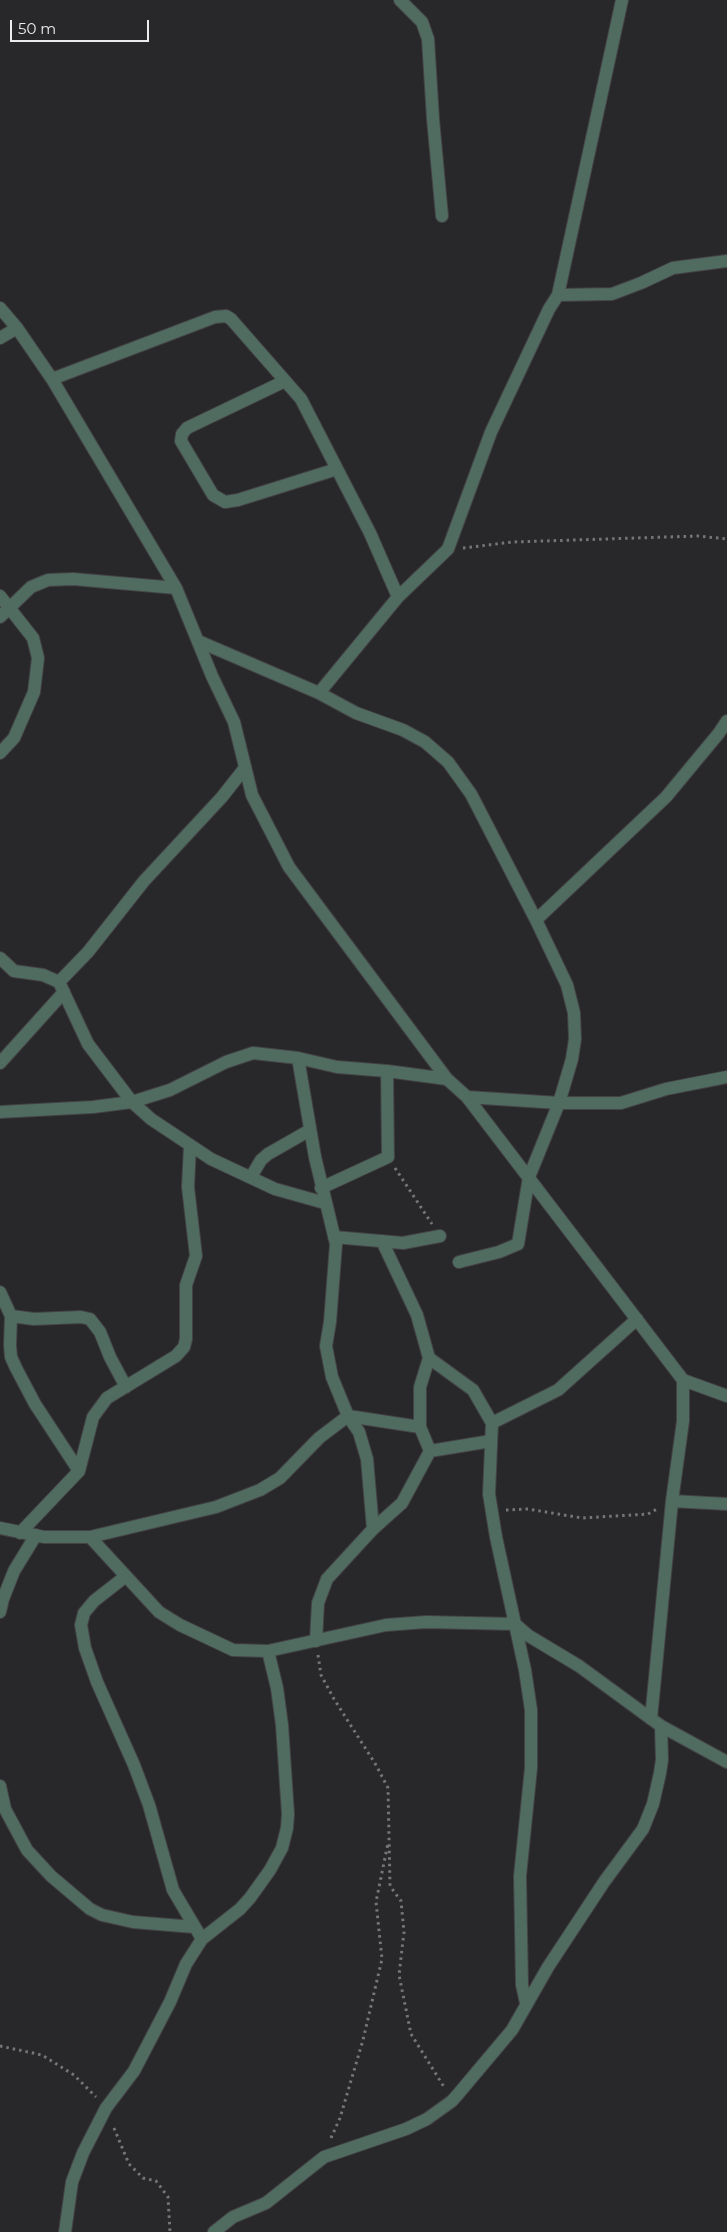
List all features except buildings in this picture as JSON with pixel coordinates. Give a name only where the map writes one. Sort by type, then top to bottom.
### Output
[{"type":"street","points":[[400,0],[422,22],[428,39],[442,216]]},
{"type":"street","points":[[319,693],[398,597],[448,549],[491,432],[544,318],[558,295],[622,0]]},
{"type":"street","points":[[558,295],[612,294],[642,283],[673,268],[727,261]]},
{"type":"street","points":[[0,308],[17,328],[52,380],[176,588],[212,676],[234,722],[244,769],[252,795],[289,867],[447,1079],[467,1097],[683,1380],[727,1396]]},
{"type":"street","points":[[52,380],[220,316],[232,319],[301,399],[370,533],[398,597]]},
{"type":"street","points":[[0,338],[17,328]]},
{"type":"street","points":[[285,381],[187,428],[182,434],[181,441],[208,488],[219,500],[232,501],[337,469]]},
{"type":"street","points":[[4,612],[31,587],[48,580],[73,579],[176,588]]},
{"type":"street","points":[[0,596],[4,612],[32,638],[38,658],[34,692],[14,738],[0,753]]},
{"type":"street","points":[[198,642],[319,693],[356,713],[403,730],[425,742],[448,762],[471,794],[567,985],[574,1014],[575,1039],[559,1103],[528,1177],[518,1244],[499,1252],[459,1262]]},
{"type":"street","points":[[536,920],[666,797],[727,722]]},
{"type":"street","points":[[0,1063],[144,881],[216,804],[244,769]]},
{"type":"street","points":[[0,958],[8,968],[14,971],[43,975],[61,987],[88,1044],[132,1102],[150,1119],[211,1159],[275,1188],[325,1203]]},
{"type":"street","points":[[0,1112],[93,1107],[132,1102],[170,1090],[243,1055],[253,1053],[298,1058],[337,1067],[447,1079]]},
{"type":"street","points":[[298,1058],[310,1130],[325,1203],[336,1244],[330,1322],[326,1346],[332,1377],[348,1416],[359,1432],[367,1460],[373,1529]]},
{"type":"street","points":[[322,1188],[388,1157],[387,1071]]},
{"type":"street","points":[[467,1097],[559,1103],[621,1104],[666,1089],[727,1077]]},
{"type":"street","points":[[251,1177],[261,1160],[268,1154],[310,1130]]},
{"type":"street","points":[[20,1533],[79,1470],[93,1417],[107,1398],[176,1356],[184,1347],[186,1339],[186,1285],[196,1256],[188,1187],[190,1146]]},
{"type":"street","points":[[334,1237],[403,1243],[440,1236]]},
{"type":"street","points":[[382,1241],[418,1315],[429,1358],[420,1387],[420,1427],[430,1451]]},
{"type":"street","points":[[0,1292],[11,1316],[11,1357],[35,1404],[79,1470]]},
{"type":"street","points":[[11,1316],[34,1319],[81,1317],[90,1319],[100,1332],[110,1357],[126,1387]]},
{"type":"street","points":[[492,1423],[558,1390],[637,1319]]},
{"type":"street","points":[[429,1358],[473,1390],[492,1423],[489,1494],[531,1710],[531,1768],[520,1876],[522,1985],[526,2003]]},
{"type":"street","points":[[214,2232],[233,2217],[266,2202],[324,2157],[406,2128],[426,2119],[452,2100],[512,2030],[526,2003],[604,1882],[643,1829],[653,1804],[661,1766],[656,1723],[672,1501],[683,1421],[683,1380]]},
{"type":"street","points":[[0,1528],[20,1533],[66,1538],[90,1537],[216,1507],[260,1490],[280,1478],[319,1438],[348,1416],[420,1427]]},
{"type":"street","points":[[430,1451],[491,1441]]},
{"type":"street","points":[[316,1641],[318,1603],[324,1584],[373,1529],[402,1503],[430,1451]]},
{"type":"street","points":[[672,1501],[727,1504]]},
{"type":"street","points":[[0,1612],[14,1571],[36,1535]]},
{"type":"street","points":[[90,1537],[159,1612],[180,1625],[233,1650],[268,1650],[386,1625],[426,1622],[515,1624],[528,1636],[579,1666],[656,1723],[726,1759]]},
{"type":"street","points":[[126,1576],[94,1601],[84,1613],[81,1625],[85,1648],[97,1682],[134,1765],[149,1805],[173,1890],[202,1939]]},
{"type":"street","points":[[65,2232],[72,2182],[88,2142],[106,2108],[117,2096],[134,2071],[170,2002],[186,1964],[202,1939],[240,1910],[250,1898],[270,1870],[282,1848],[288,1814],[282,1716],[268,1650]]},
{"type":"street","points":[[0,1786],[5,1809],[27,1850],[38,1864],[95,1913],[154,1925],[194,1927]]},
{"type":"path","points":[[448,549],[522,542],[698,536],[727,539]]},
{"type":"path","points":[[388,1157],[440,1236]]},
{"type":"path","points":[[493,1511],[528,1509],[582,1518],[614,1518],[648,1514],[672,1501]]},
{"type":"path","points":[[316,1641],[322,1675],[346,1721],[376,1764],[388,1788],[390,1886],[401,1901],[404,1932],[399,1975],[410,2034],[452,2100]]},
{"type":"path","points":[[324,2157],[340,2118],[365,2030],[382,1959],[376,1902],[390,1836]]}]
